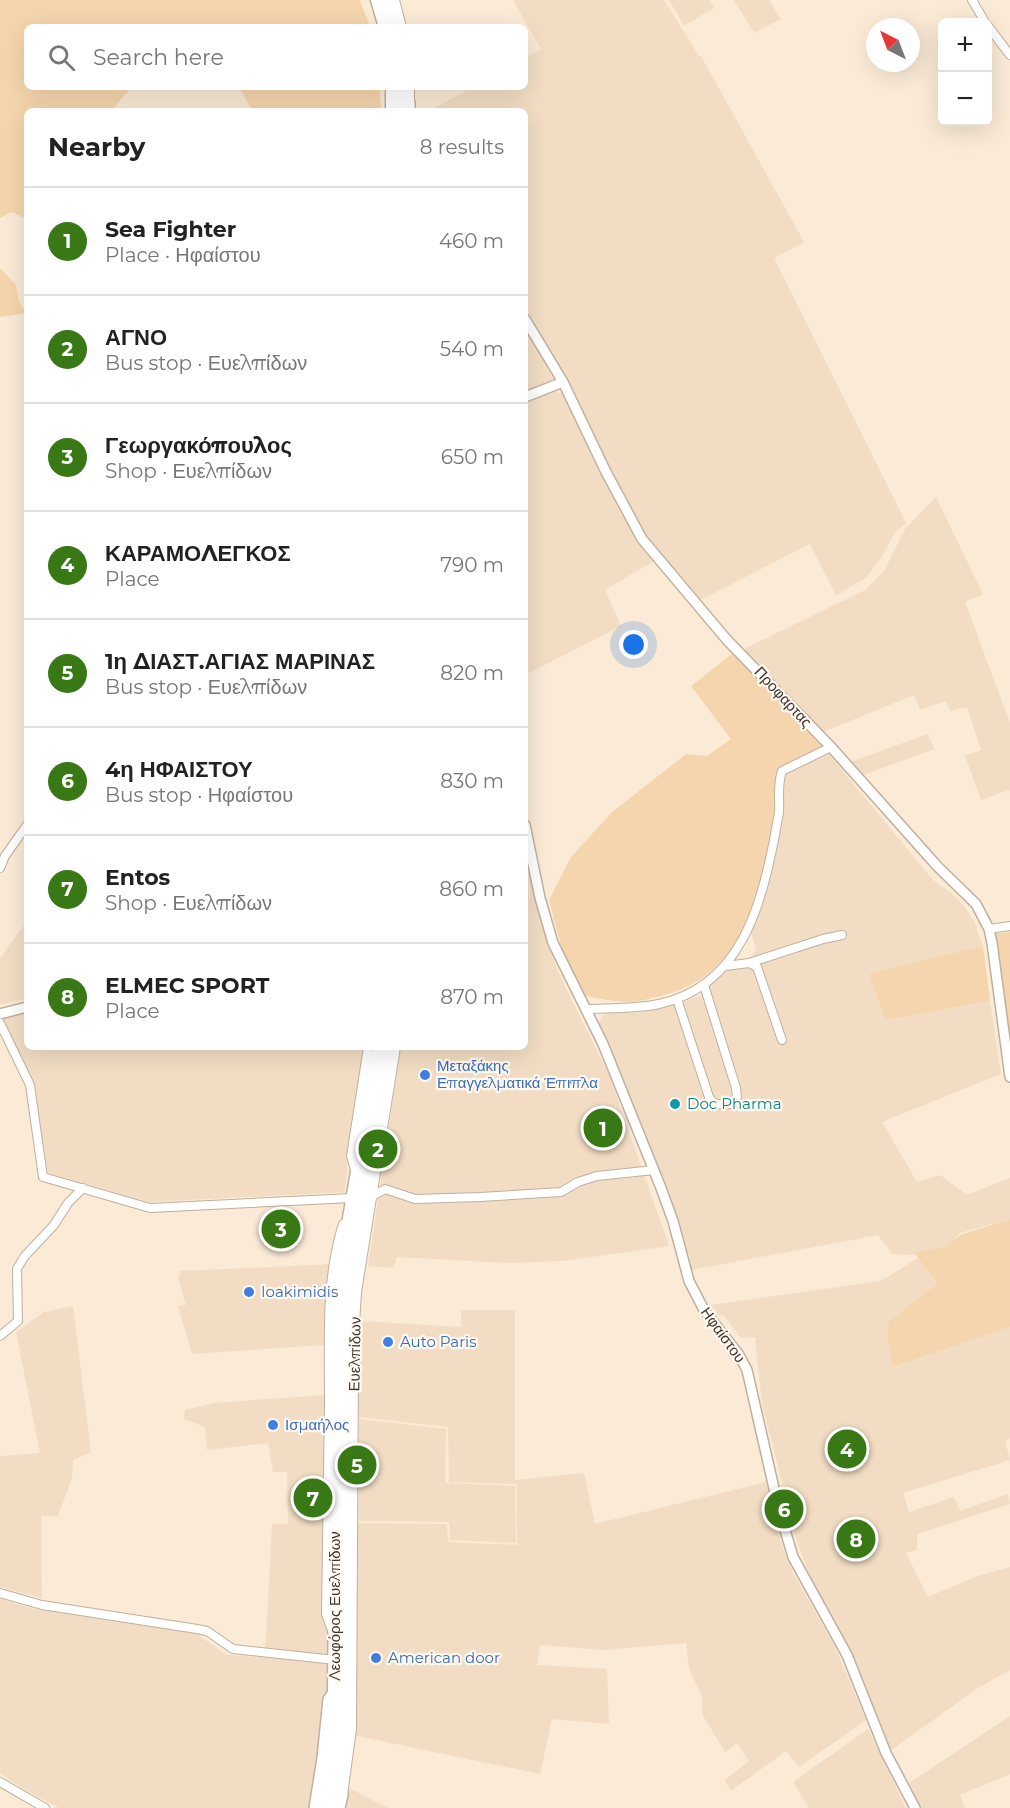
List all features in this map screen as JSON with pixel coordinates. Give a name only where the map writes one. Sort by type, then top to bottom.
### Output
[{"type":"main road","points":[[377,0],[384,24]]},
{"type":"main road","points":[[388,0],[395,24]]},
{"type":"main road","points":[[392,90],[392,108]]},
{"type":"main road","points":[[404,90],[407,107]]},
{"type":"main road","name":"Λεωφόρος Ευελπίδων","points":[[334,1808],[340,1795],[348,1729],[333,1401],[338,1304],[352,1198],[377,1050]]},
{"type":"main road","name":"Λεωφόρος Ευελπίδων","points":[[344,1635],[351,1491],[349,1321],[352,1272],[387,1079],[389,1050]]},
{"type":"main road","name":"Λεωφόρος Ευελπίδων","points":[[323,1808],[322,1783],[333,1727],[334,1691],[344,1663]]},
{"type":"street","points":[[395,0],[401,24]]},
{"type":"street","points":[[972,0],[982,18]]},
{"type":"street","points":[[992,32],[1010,55]]},
{"type":"street","points":[[407,107],[410,90]]},
{"type":"street","name":"Προφαρτας","points":[[528,325],[563,382],[606,472],[642,539],[727,640],[831,747],[938,867],[976,904],[989,928],[1010,1077]]},
{"type":"street","points":[[528,396],[563,382]]},
{"type":"street","points":[[586,1009],[649,1006],[677,999],[704,985],[725,966],[754,918],[764,888],[778,813],[782,771],[831,747]]},
{"type":"street","points":[[0,868],[5,856],[24,829]]},
{"type":"street","name":"Ηφαίστου","points":[[528,840],[540,898],[553,943],[603,1044],[654,1170],[671,1214],[689,1281],[704,1310],[739,1355],[747,1370],[778,1506],[795,1561],[847,1655],[886,1753],[915,1808]]},
{"type":"street","points":[[989,928],[1010,926]]},
{"type":"street","points":[[725,966],[749,963],[842,935]]},
{"type":"street","points":[[749,963],[757,967],[761,976],[782,1040]]},
{"type":"street","points":[[677,999],[709,1097],[712,1102],[720,1106],[731,1104],[737,1096],[736,1089],[704,985]]},
{"type":"street","points":[[0,1014],[24,1008]]},
{"type":"street","points":[[0,1023],[30,1085],[43,1177],[150,1208],[352,1198]]},
{"type":"street","points":[[356,1176],[351,1156],[368,1050]]},
{"type":"street","name":"Ευελπίδων","points":[[351,1380],[357,1292],[387,1079],[395,1050]]},
{"type":"street","points":[[371,1197],[385,1189],[415,1198],[561,1192],[578,1182],[597,1176],[654,1170]]},
{"type":"street","points":[[0,1336],[18,1321],[17,1269],[24,1257],[54,1225],[68,1203],[82,1188]]},
{"type":"street","points":[[0,1593],[42,1605],[207,1631],[233,1649],[344,1663],[344,1635]]},
{"type":"street","points":[[0,1782],[45,1808]]},
{"type":"street","points":[[314,1808],[322,1783]]},
{"type":"street","points":[[340,1795],[340,1808]]},
{"type":"shaded area","points":[[0,0],[360,0],[369,24],[24,24],[24,90],[130,90],[114,108],[24,108],[24,218],[11,212],[0,218]]},
{"type":"shaded area","points":[[513,0],[664,0],[701,56],[804,242],[774,258],[906,523],[895,532],[882,556],[866,578],[836,595],[810,544],[700,600],[644,538],[607,469],[589,424],[565,379],[528,319],[528,108],[434,108],[468,90],[528,90],[528,56],[541,49]]},
{"type":"shaded area","points":[[669,0],[709,0],[714,8],[684,26]]},
{"type":"shaded area","points":[[734,0],[769,0],[781,19],[754,33]]},
{"type":"shaded area","points":[[239,90],[380,90],[381,108],[250,108]]},
{"type":"shaded area","points":[[0,268],[16,285],[24,313],[0,317]]},
{"type":"shaded area","points":[[528,335],[554,379],[528,390]]},
{"type":"shaded area","points":[[553,392],[563,393],[571,403],[616,505],[639,543],[654,561],[605,590],[621,626],[528,673],[528,402]]},
{"type":"shaded area","points":[[936,497],[983,594],[965,602],[1010,723],[1010,793],[1009,790],[981,800],[965,756],[981,750],[967,707],[950,711],[946,701],[920,710],[914,695],[823,732],[744,653],[746,648],[865,590],[884,571],[905,529]]},
{"type":"shaded area","points":[[732,654],[823,747],[780,769],[771,838],[753,907],[738,938],[718,965],[691,985],[656,997],[623,1002],[584,996],[563,952],[549,900],[571,857],[611,813],[686,754],[707,756],[731,739],[691,686]]},
{"type":"shaded area","points":[[928,734],[934,749],[861,776],[850,762]]},
{"type":"shaded area","points":[[828,753],[933,880],[954,895],[963,905],[974,921],[983,946],[870,975],[886,1020],[990,1001],[1001,1074],[882,1122],[917,1182],[940,1175],[967,1195],[1010,1178],[1010,1219],[960,1233],[947,1246],[914,1255],[892,1254],[878,1235],[691,1270],[678,1218],[598,1024],[606,1012],[637,1013],[672,1006],[703,995],[707,986],[727,970],[742,968],[756,950],[751,933],[766,896],[782,811],[782,777],[785,771]]},
{"type":"shaded area","points":[[528,864],[542,927],[559,974],[609,1075],[669,1246],[563,1261],[507,1263],[397,1257],[393,1268],[368,1266],[401,1050],[528,1050]]},
{"type":"shaded area","points":[[24,925],[24,999],[0,1005],[0,958]]},
{"type":"shaded area","points":[[1010,932],[1010,1052],[992,934]]},
{"type":"shaded area","points":[[983,946],[990,1001],[886,1020],[869,974]]},
{"type":"shaded area","points":[[24,1014],[24,1050],[365,1050],[345,1192],[149,1202],[48,1173],[32,1085],[1,1019]]},
{"type":"shaded area","points":[[1010,1219],[1010,1327],[893,1367],[887,1335],[889,1321],[938,1283],[914,1253],[947,1246],[960,1235]]},
{"type":"shaded area","points":[[918,1258],[938,1283],[889,1321],[893,1367],[1010,1327],[1010,1438],[1005,1441],[1010,1460],[903,1493],[909,1512],[954,1497],[960,1511],[1008,1494],[1010,1504],[917,1534],[917,1550],[906,1553],[928,1597],[975,1577],[1010,1567],[1010,1670],[978,1688],[890,1751],[846,1643],[815,1588],[798,1545],[762,1404],[755,1337],[741,1338],[723,1315],[719,1316],[711,1305],[881,1281]]},
{"type":"shaded area","points":[[333,1264],[327,1301],[324,1345],[192,1354],[178,1306],[186,1305],[178,1278],[181,1271]]},
{"type":"shaded area","points":[[73,1306],[91,1452],[73,1460],[72,1478],[58,1516],[41,1516],[42,1598],[0,1587],[0,1456],[40,1453],[16,1332],[44,1312]]},
{"type":"shaded area","points":[[461,1310],[515,1310],[515,1480],[584,1473],[595,1524],[766,1482],[782,1546],[792,1571],[834,1645],[866,1720],[799,1767],[786,1751],[731,1791],[725,1780],[749,1761],[737,1743],[725,1752],[702,1714],[702,1696],[689,1669],[686,1643],[604,1650],[540,1645],[537,1665],[607,1669],[609,1724],[552,1719],[540,1774],[348,1734],[351,1523],[447,1524],[448,1542],[517,1545],[517,1484],[449,1482],[448,1427],[358,1417],[357,1346],[360,1321],[461,1327]]},
{"type":"shaded area","points":[[325,1395],[329,1687],[323,1697],[319,1761],[312,1808],[59,1808],[0,1773],[0,1599],[34,1609],[195,1633],[227,1655],[265,1657],[272,1524],[288,1524],[287,1472],[273,1472],[268,1443],[207,1450],[205,1427],[184,1419],[185,1410],[214,1403]]},
{"type":"shaded area","points":[[359,1419],[446,1429],[445,1483],[515,1486],[516,1543],[450,1540],[449,1522],[359,1521]]},
{"type":"shaded area","points":[[1010,1716],[1010,1774],[960,1795],[965,1808],[921,1808],[909,1783]]},
{"type":"shaded area","points":[[868,1729],[906,1808],[809,1808],[793,1782]]},
{"type":"shaded area","points":[[349,1788],[388,1808],[346,1808]]},
{"type":"place","name":"Μεταξάκης Επαγγελματικά Έπιπλα","points":[[425,1075]]},
{"type":"place","name":"Doc Pharma","points":[[675,1104]]},
{"type":"place","name":"Sea Fighter","points":[[603,1128]]},
{"type":"place","name":"ΑΓΝΟ","points":[[378,1149]]},
{"type":"place","name":"Γεωργακόπουλος","points":[[281,1229]]},
{"type":"place","name":"Ioakimidis","points":[[249,1292]]},
{"type":"place","name":"Auto Paris","points":[[388,1342]]},
{"type":"place","name":"Ισμαήλος","points":[[273,1425]]},
{"type":"place","name":"ΚΑΡΑΜΟΛΕΓΚΟΣ","points":[[847,1449]]},
{"type":"place","name":"1η ΔΙΑΣΤ.ΑΓΙΑΣ ΜΑΡΙΝΑΣ","points":[[357,1465]]},
{"type":"place","name":"Entos","points":[[313,1498]]},
{"type":"place","name":"4η ΗΦΑΙΣΤΟΥ","points":[[784,1509]]},
{"type":"place","name":"ELMEC SPORT","points":[[856,1539]]},
{"type":"place","name":"American door","points":[[376,1658]]}]
